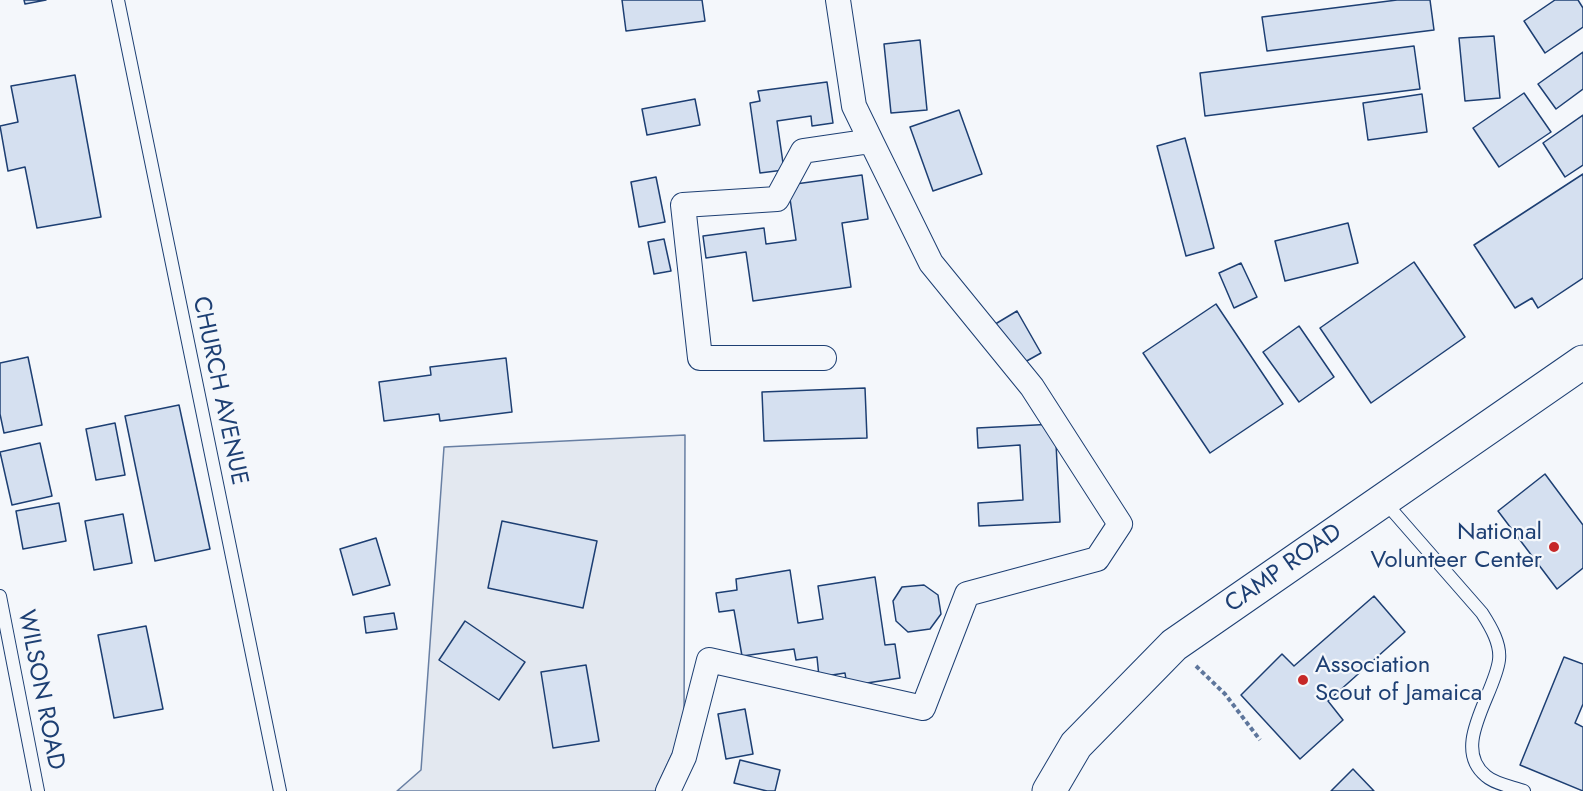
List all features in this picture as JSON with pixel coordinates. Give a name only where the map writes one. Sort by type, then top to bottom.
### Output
[{"type":"main road","name":"CAMP ROAD","points":[[1049,791],[1076,745],[1174,645],[1583,362]]},
{"type":"street","points":[[668,791],[684,757],[709,660],[923,708],[968,594],[1097,560],[1120,524],[1032,387],[931,263],[855,106],[838,0]]},
{"type":"street","points":[[824,358],[700,358],[683,205],[777,199],[803,151],[871,141]]},
{"type":"lane","name":"CHURCH AVENUE","points":[[118,0],[280,791]]},
{"type":"lane","points":[[1383,500],[1482,614],[1494,634],[1499,660],[1472,738],[1472,753],[1476,765],[1487,777],[1524,791]]},
{"type":"lane","name":"WILSON ROAD","points":[[0,596],[38,791]]},
{"type":"path","points":[[1174,645],[1225,694],[1260,740]]},
{"type":"shaded area","points":[[685,435],[684,728],[655,791],[397,791],[421,770],[444,447]]},
{"type":"building","points":[[24,0],[46,0],[25,4]]},
{"type":"building","points":[[622,0],[702,0],[705,21],[626,31]]},
{"type":"building","points":[[1397,0],[1430,0],[1434,30],[1267,51],[1262,17]]},
{"type":"building","points":[[1555,0],[1578,0],[1583,8],[1583,27],[1545,53],[1524,21]]},
{"type":"building","points":[[1494,36],[1500,98],[1465,101],[1459,38]]},
{"type":"building","points":[[920,40],[927,110],[891,113],[884,44]]},
{"type":"building","points":[[1414,46],[1420,89],[1205,116],[1200,73]]},
{"type":"building","points":[[1583,52],[1583,89],[1556,109],[1538,84]]},
{"type":"building","points":[[75,75],[101,217],[37,228],[25,167],[8,171],[0,126],[18,122],[11,86]]},
{"type":"building","points":[[827,82],[833,123],[812,126],[811,116],[777,121],[784,170],[760,173],[750,103],[760,101],[758,91]]},
{"type":"building","points":[[1524,93],[1551,132],[1499,167],[1473,128]]},
{"type":"building","points":[[1422,94],[1427,132],[1368,140],[1363,103]]},
{"type":"building","points":[[695,99],[700,125],[647,135],[642,109]]},
{"type":"building","points":[[959,110],[982,174],[933,191],[910,127]]},
{"type":"building","points":[[1583,115],[1583,165],[1565,177],[1543,143]]},
{"type":"building","points":[[1185,138],[1214,248],[1186,256],[1157,146]]},
{"type":"building","points":[[1583,174],[1583,278],[1538,308],[1532,298],[1515,308],[1474,245]]},
{"type":"building","points":[[862,175],[868,219],[842,223],[851,287],[753,301],[746,252],[706,258],[703,236],[764,228],[766,244],[796,240],[788,185]]},
{"type":"building","points":[[656,177],[665,222],[639,227],[631,182]]},
{"type":"building","points":[[1348,223],[1358,263],[1285,281],[1275,241]]},
{"type":"building","points":[[664,239],[671,271],[654,274],[648,242]]},
{"type":"building","points":[[1414,262],[1465,337],[1371,403],[1320,328]]},
{"type":"building","points":[[1241,263],[1257,297],[1234,308],[1219,273]]},
{"type":"building","points":[[1216,304],[1283,404],[1210,453],[1143,353]]},
{"type":"building","points":[[1017,311],[1041,353],[1016,367],[992,326]]},
{"type":"building","points":[[1299,326],[1334,377],[1299,402],[1263,352]]},
{"type":"building","points":[[28,357],[42,425],[4,433],[0,414],[0,363]]},
{"type":"building","points":[[506,358],[512,412],[440,421],[439,414],[384,421],[379,382],[431,375],[430,367]]},
{"type":"building","points":[[865,388],[867,438],[764,441],[762,392]]},
{"type":"building","points":[[179,405],[210,549],[155,561],[125,416]]},
{"type":"building","points":[[115,423],[125,475],[96,480],[86,429]]},
{"type":"building","points":[[1055,424],[1060,522],[979,526],[978,503],[1023,500],[1020,445],[978,448],[977,428]]},
{"type":"building","points":[[40,443],[52,496],[12,505],[0,452]]},
{"type":"building","name":"National Volunteer Center","points":[[1545,474],[1583,525],[1583,568],[1557,589],[1498,511]]},
{"type":"building","points":[[59,503],[66,541],[23,549],[16,511]]},
{"type":"building","points":[[123,514],[132,563],[94,570],[85,521]]},
{"type":"building","points":[[502,521],[597,541],[583,608],[488,588]]},
{"type":"building","points":[[376,538],[390,585],[353,595],[340,549]]},
{"type":"building","points":[[790,570],[798,623],[823,619],[818,586],[875,577],[885,645],[895,644],[900,678],[847,686],[845,673],[819,677],[817,657],[796,660],[794,649],[742,656],[734,610],[719,612],[716,593],[737,590],[736,579]]},
{"type":"building","points":[[924,585],[938,595],[941,614],[930,629],[908,632],[896,621],[893,601],[902,587]]},
{"type":"building","name":"Association Scout of Jamaica","points":[[1374,596],[1405,632],[1328,701],[1343,720],[1300,759],[1241,695],[1282,654],[1294,666]]},
{"type":"building","points":[[394,613],[397,629],[366,633],[364,617]]},
{"type":"building","points":[[465,621],[525,662],[499,700],[439,660]]},
{"type":"building","points":[[146,626],[163,709],[114,718],[98,635]]},
{"type":"building","points":[[1564,657],[1583,664],[1583,704],[1575,723],[1583,727],[1583,791],[1520,765]]},
{"type":"building","points":[[586,665],[599,741],[553,748],[541,672]]},
{"type":"building","points":[[745,709],[753,754],[726,759],[718,714]]},
{"type":"building","points":[[740,760],[780,770],[775,791],[734,783]]},
{"type":"building","points":[[1353,769],[1374,791],[1331,791]]},
{"type":"place","name":"National Volunteer Center","points":[[1554,547]]},
{"type":"place","name":"Association Scout of Jamaica","points":[[1303,680]]}]
